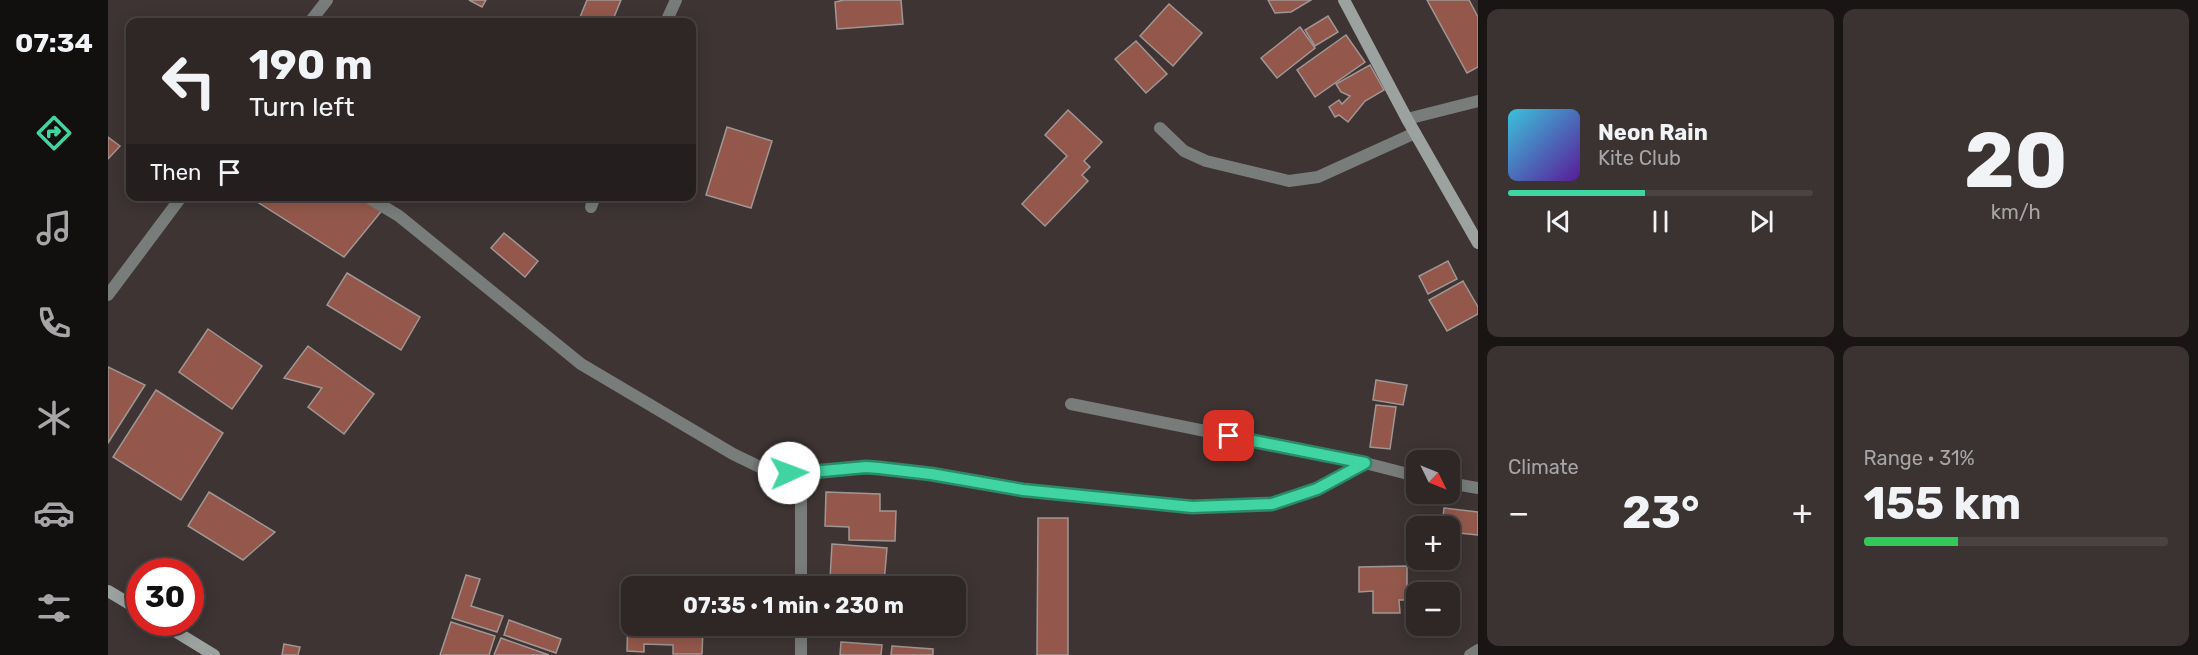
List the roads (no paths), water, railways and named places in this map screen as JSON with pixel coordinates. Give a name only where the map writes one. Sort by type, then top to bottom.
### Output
[{"type":"main road","points":[[1344,0],[1407,119],[1478,243]]},
{"type":"main road","points":[[108,591],[126,602]]},
{"type":"main road","points":[[183,636],[214,655]]},
{"type":"street","points":[[313,18],[327,0]]},
{"type":"street","points":[[668,18],[676,0]]},
{"type":"street","points":[[1407,119],[1478,101]]},
{"type":"street","points":[[1160,128],[1184,151],[1206,161],[1288,181],[1317,177],[1415,133]]},
{"type":"street","points":[[108,295],[178,201]]},
{"type":"street","points":[[374,201],[399,216],[581,364],[752,464],[777,472],[801,473],[866,467],[879,468],[939,475],[1023,490],[1192,507],[1272,504],[1317,489],[1365,463]]},
{"type":"street","points":[[1071,404],[1365,463],[1406,473]]},
{"type":"street","points":[[801,473],[801,576]]},
{"type":"street","points":[[1460,485],[1478,488]]},
{"type":"street","points":[[801,636],[801,655]]},
{"type":"street","points":[[1470,655],[1478,650]]}]
